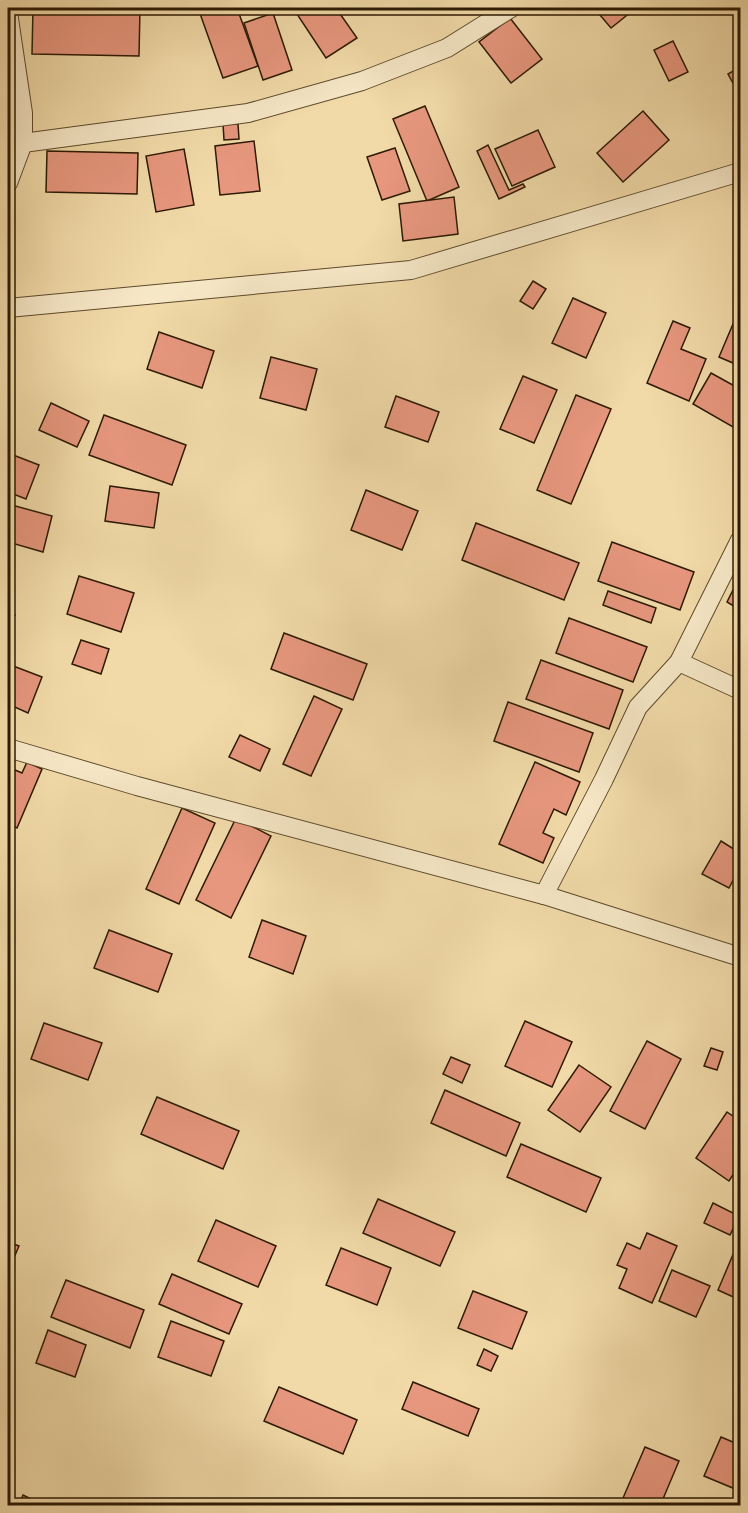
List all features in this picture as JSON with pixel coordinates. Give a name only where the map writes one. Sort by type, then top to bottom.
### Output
[{"type":"street","points":[[23,142],[237,115],[260,110],[362,81],[447,48],[511,8]]},
{"type":"street","points":[[8,12],[23,113],[23,142],[8,183]]},
{"type":"street","points":[[8,308],[411,270],[741,172]]},
{"type":"street","points":[[544,895],[604,779],[638,706],[679,662],[741,540]]},
{"type":"street","points":[[679,662],[741,690]]},
{"type":"street","points":[[8,748],[137,786],[544,895],[741,957]]},
{"type":"building","points":[[33,8],[140,8],[139,56],[32,54]]},
{"type":"building","points":[[198,8],[237,8],[258,66],[223,78]]},
{"type":"building","points":[[293,8],[336,8],[357,38],[326,58]]},
{"type":"building","points":[[594,8],[636,8],[611,28]]},
{"type":"building","points":[[273,13],[292,70],[263,80],[244,23]]},
{"type":"building","points":[[510,18],[542,59],[511,83],[479,42]]},
{"type":"building","points":[[673,41],[688,72],[669,81],[654,50]]},
{"type":"building","points":[[740,67],[740,96],[728,74]]},
{"type":"building","points":[[425,106],[459,187],[427,201],[393,119]]},
{"type":"building","points":[[643,111],[669,140],[623,182],[597,153]]},
{"type":"building","points":[[223,124],[238,124],[239,139],[224,140]]},
{"type":"building","points":[[538,130],[555,167],[512,186],[495,149]]},
{"type":"building","points":[[254,141],[260,191],[220,195],[215,146]]},
{"type":"building","points":[[488,145],[509,190],[523,184],[525,187],[499,199],[477,151]]},
{"type":"building","points":[[395,148],[410,191],[382,200],[367,157]]},
{"type":"building","points":[[184,149],[194,205],[156,212],[146,156]]},
{"type":"building","points":[[47,151],[138,153],[137,194],[46,192]]},
{"type":"building","points":[[454,197],[458,234],[403,241],[399,204]]},
{"type":"building","points":[[533,281],[546,289],[533,309],[520,301]]},
{"type":"building","points":[[573,298],[606,313],[586,358],[552,343]]},
{"type":"building","points":[[673,321],[690,328],[681,349],[706,359],[689,401],[647,383]]},
{"type":"building","points":[[733,324],[740,327],[740,366],[719,357]]},
{"type":"building","points":[[159,332],[214,351],[202,388],[147,369]]},
{"type":"building","points":[[271,357],[317,369],[306,410],[260,398]]},
{"type":"building","points":[[711,373],[740,389],[740,431],[693,404]]},
{"type":"building","points":[[523,376],[557,390],[534,443],[500,429]]},
{"type":"building","points":[[576,395],[611,409],[571,504],[537,490]]},
{"type":"building","points":[[396,396],[439,412],[428,442],[385,427]]},
{"type":"building","points":[[51,403],[89,421],[77,447],[39,430]]},
{"type":"building","points":[[104,415],[186,445],[172,485],[89,455]]},
{"type":"building","points":[[8,453],[39,465],[26,499],[8,492]]},
{"type":"building","points":[[110,486],[159,493],[154,528],[105,521]]},
{"type":"building","points":[[366,490],[418,511],[402,550],[351,530]]},
{"type":"building","points":[[8,504],[52,516],[43,552],[8,542]]},
{"type":"building","points":[[476,523],[579,563],[564,600],[462,560]]},
{"type":"building","points":[[612,542],[694,572],[680,610],[598,581]]},
{"type":"building","points":[[79,576],[134,593],[121,632],[67,614]]},
{"type":"building","points":[[734,588],[740,591],[740,610],[727,602]]},
{"type":"building","points":[[608,591],[656,608],[651,623],[603,605]]},
{"type":"building","points":[[8,612],[15,615],[8,635]]},
{"type":"building","points":[[569,618],[647,647],[633,682],[556,653]]},
{"type":"building","points":[[284,633],[367,664],[353,700],[271,669]]},
{"type":"building","points":[[81,640],[109,649],[101,674],[72,664]]},
{"type":"building","points":[[541,660],[623,690],[609,729],[526,699]]},
{"type":"building","points":[[8,664],[42,677],[28,713],[8,704]]},
{"type":"building","points":[[314,696],[342,709],[311,776],[283,764]]},
{"type":"building","points":[[508,702],[593,733],[579,772],[494,741]]},
{"type":"building","points":[[240,735],[270,749],[260,771],[229,757]]},
{"type":"building","points":[[27,762],[42,769],[17,828],[8,823],[8,767],[22,773]]},
{"type":"building","points":[[535,762],[580,782],[566,815],[554,809],[543,833],[554,838],[543,863],[499,844]]},
{"type":"building","points":[[182,808],[215,823],[179,904],[146,889]]},
{"type":"building","points":[[236,818],[271,836],[231,918],[196,900]]},
{"type":"building","points":[[721,841],[740,853],[740,867],[729,888],[702,874]]},
{"type":"building","points":[[262,920],[306,936],[293,974],[249,957]]},
{"type":"building","points":[[109,930],[172,954],[158,992],[94,968]]},
{"type":"building","points":[[525,1021],[572,1042],[552,1087],[505,1066]]},
{"type":"building","points":[[44,1023],[102,1043],[88,1080],[31,1059]]},
{"type":"building","points":[[647,1041],[681,1059],[645,1129],[610,1111]]},
{"type":"building","points":[[711,1048],[723,1052],[717,1070],[704,1066]]},
{"type":"building","points":[[451,1057],[470,1065],[462,1083],[443,1074]]},
{"type":"building","points":[[579,1065],[611,1087],[580,1132],[548,1110]]},
{"type":"building","points":[[445,1090],[520,1123],[506,1156],[431,1123]]},
{"type":"building","points":[[157,1097],[239,1131],[223,1169],[141,1134]]},
{"type":"building","points":[[727,1112],[740,1121],[740,1164],[729,1181],[696,1158]]},
{"type":"building","points":[[521,1144],[601,1178],[586,1212],[507,1177]]},
{"type":"building","points":[[378,1199],[455,1232],[440,1266],[363,1233]]},
{"type":"building","points":[[713,1203],[739,1216],[730,1235],[704,1223]]},
{"type":"building","points":[[216,1220],[276,1246],[258,1287],[198,1261]]},
{"type":"building","points":[[647,1233],[677,1246],[652,1303],[619,1288],[627,1269],[617,1265],[627,1243],[640,1249]]},
{"type":"building","points":[[740,1238],[740,1300],[718,1290]]},
{"type":"building","points":[[8,1242],[19,1246],[13,1260],[8,1258]]},
{"type":"building","points":[[341,1248],[391,1268],[377,1305],[326,1285]]},
{"type":"building","points":[[672,1270],[710,1286],[696,1317],[659,1301]]},
{"type":"building","points":[[172,1274],[242,1304],[229,1334],[159,1304]]},
{"type":"building","points":[[66,1280],[144,1310],[130,1348],[51,1317]]},
{"type":"building","points":[[473,1291],[527,1312],[512,1349],[458,1328]]},
{"type":"building","points":[[171,1321],[224,1341],[211,1376],[158,1357]]},
{"type":"building","points":[[48,1330],[86,1345],[75,1377],[36,1363]]},
{"type":"building","points":[[484,1349],[498,1356],[491,1371],[477,1365]]},
{"type":"building","points":[[413,1382],[479,1409],[468,1436],[402,1409]]},
{"type":"building","points":[[279,1387],[357,1420],[343,1454],[264,1421]]},
{"type":"building","points":[[721,1437],[740,1445],[740,1491],[704,1476]]},
{"type":"building","points":[[645,1447],[679,1461],[660,1506],[641,1506],[623,1498]]},
{"type":"building","points":[[23,1495],[45,1506],[19,1506]]}]
